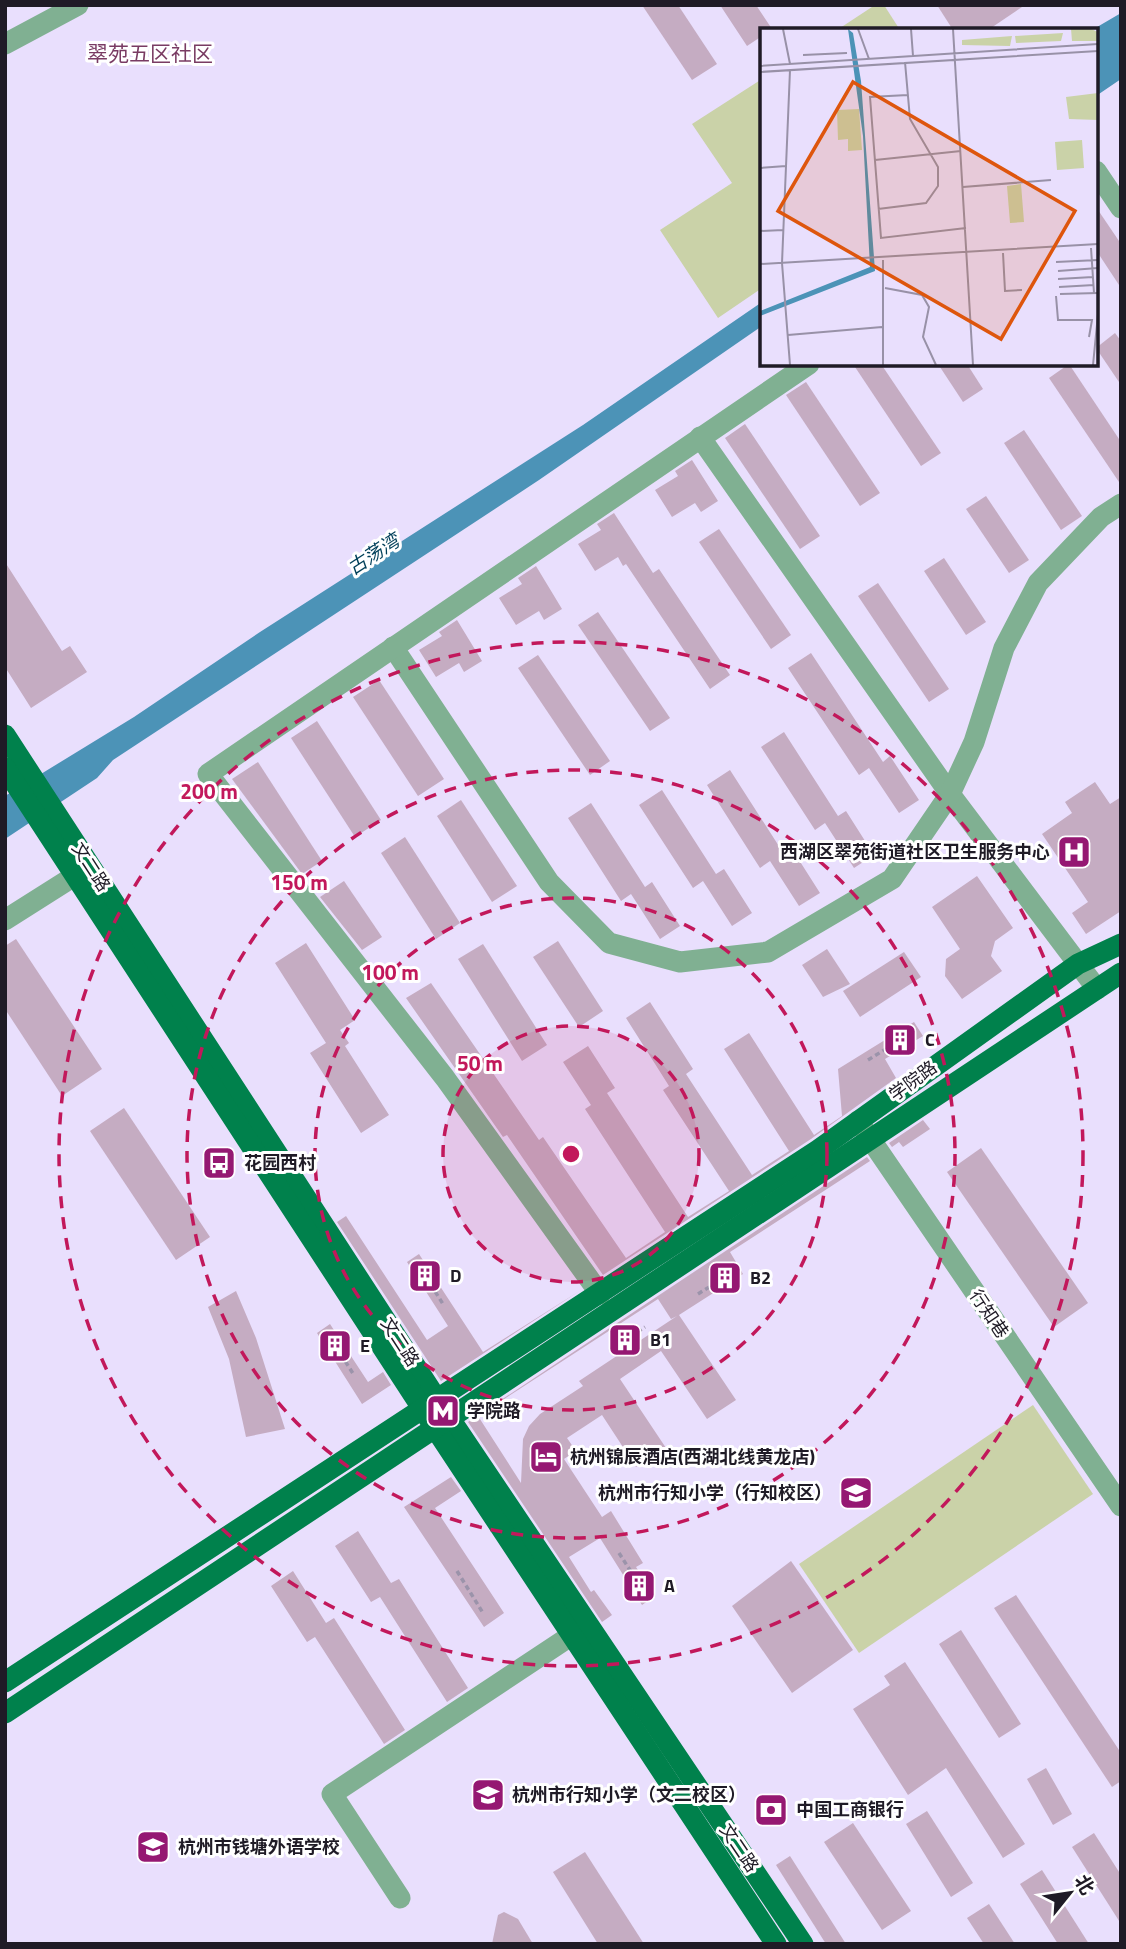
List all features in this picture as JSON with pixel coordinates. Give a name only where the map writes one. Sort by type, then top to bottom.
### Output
[{"type":"main road","name":"文二路","points":[[5,735],[16,774],[49,819],[429,1403]]},
{"type":"main road","name":"文二路","points":[[49,819],[76,875],[429,1403],[803,1944]]},
{"type":"main road","name":"学院路","points":[[5,1682],[429,1403],[600,1294],[858,1121],[1078,964],[1121,944]]},
{"type":"main road","name":"学院路","points":[[5,1713],[1121,973]]},
{"type":"main road","name":"文二路","points":[[442,1422],[572,1634],[776,1944]]},
{"type":"street","points":[[5,44],[78,5]]},
{"type":"street","points":[[1098,174],[1121,208]]},
{"type":"street","points":[[600,1294],[445,1079],[208,774],[806,366]]},
{"type":"street","points":[[700,437],[950,794],[1097,989]]},
{"type":"street","points":[[393,647],[549,883],[609,943],[680,962],[768,952],[892,879],[950,794],[974,742],[1004,648],[1038,583],[1101,517],[1121,503]]},
{"type":"street","points":[[5,920],[76,875]]},
{"type":"street","name":"行知巷","points":[[858,1121],[1121,1506]]},
{"type":"street","points":[[400,1898],[332,1794],[572,1634]]},
{"type":"path","points":[[867,1060],[918,1029]]},
{"type":"path","points":[[417,1263],[443,1304]]},
{"type":"path","points":[[698,1294],[735,1271]]},
{"type":"path","points":[[616,1346],[645,1327]]},
{"type":"path","points":[[327,1333],[354,1375]]},
{"type":"path","points":[[619,1553],[646,1595]]},
{"type":"path","points":[[457,1572],[483,1613]]},
{"type":"green space","points":[[875,5],[884,5],[899,28],[840,28]]},
{"type":"green space","points":[[760,80],[760,289],[718,318],[660,230],[732,183],[692,124]]},
{"type":"green space","points":[[1033,1405],[1093,1494],[859,1653],[799,1564]]},
{"type":"water","points":[[1121,13],[1121,79],[1098,95],[1098,28],[1095,28]]},
{"type":"water","points":[[760,303],[760,327],[539,480],[113,760],[97,778],[5,839],[5,796],[134,717],[260,632],[583,425]]},
{"type":"building","points":[[642,5],[678,5],[717,64],[692,80]]},
{"type":"building","points":[[720,5],[756,5],[771,28],[760,28],[760,37],[747,46]]},
{"type":"building","points":[[937,5],[1025,5],[991,28],[952,28]]},
{"type":"building","points":[[1098,210],[1121,244],[1121,288],[1098,253]]},
{"type":"building","points":[[1115,333],[1121,341],[1121,385],[1098,351],[1098,346]]},
{"type":"building","points":[[854,366],[882,366],[941,453],[921,466]]},
{"type":"building","points":[[939,366],[968,366],[983,389],[963,402]]},
{"type":"building","points":[[1070,366],[1121,442],[1121,485],[1049,378]]},
{"type":"building","points":[[806,382],[880,493],[860,506],[786,395]]},
{"type":"building","points":[[745,424],[820,536],[800,549],[725,438]]},
{"type":"building","points":[[1024,430],[1082,516],[1061,530],[1004,443]]},
{"type":"building","points":[[692,460],[718,501],[701,512],[695,503],[672,517],[655,490],[678,476],[675,471]]},
{"type":"building","points":[[986,496],[1029,560],[1009,573],[966,509]]},
{"type":"building","points":[[614,513],[653,573],[659,569],[730,675],[710,689],[626,564],[623,566],[618,557],[595,571],[578,544],[601,530],[597,524]]},
{"type":"building","points":[[719,529],[791,635],[771,649],[699,542]]},
{"type":"building","points":[[944,558],[986,622],[966,635],[924,571]]},
{"type":"building","points":[[5,562],[62,651],[70,646],[87,672],[31,708],[5,667]]},
{"type":"building","points":[[536,566],[562,609],[544,620],[539,611],[516,625],[499,598],[522,584],[518,578]]},
{"type":"building","points":[[878,583],[949,689],[929,702],[858,596]]},
{"type":"building","points":[[598,612],[670,718],[650,731],[578,625]]},
{"type":"building","points":[[457,620],[482,661],[464,672],[459,663],[436,677],[419,650],[442,636],[439,632]]},
{"type":"building","points":[[811,653],[883,762],[890,756],[919,800],[899,813],[869,768],[859,775],[788,668]]},
{"type":"building","points":[[538,655],[610,761],[590,775],[518,668]]},
{"type":"building","points":[[379,680],[444,779],[418,796],[353,697]]},
{"type":"building","points":[[317,721],[381,820],[355,837],[291,738]]},
{"type":"building","points":[[784,732],[838,816],[846,811],[874,855],[854,868],[825,823],[815,830],[761,747]]},
{"type":"building","points":[[258,762],[322,861],[302,874],[232,779]]},
{"type":"building","points":[[730,770],[784,854],[792,849],[820,893],[799,906],[770,861],[760,868],[707,785]]},
{"type":"building","name":"西湖区翠苑街道社区卫生服务中心","points":[[1095,782],[1110,804],[1121,797],[1121,911],[1086,934],[1072,913],[1088,902],[1042,834],[1072,813],[1065,802]]},
{"type":"building","points":[[662,790],[716,874],[724,869],[752,913],[732,926],[703,881],[693,888],[639,805]]},
{"type":"building","points":[[461,800],[517,886],[492,902],[437,816]]},
{"type":"building","points":[[591,803],[645,887],[652,882],[680,926],[660,939],[631,894],[621,901],[568,818]]},
{"type":"building","points":[[405,837],[460,923],[436,939],[381,853]]},
{"type":"building","points":[[977,876],[1013,928],[995,941],[991,956],[1002,971],[962,999],[945,976],[946,959],[960,949],[932,907]]},
{"type":"building","points":[[344,881],[382,937],[362,950],[320,897]]},
{"type":"building","points":[[16,939],[102,1069],[62,1096],[5,1009],[5,946]]},
{"type":"building","points":[[558,941],[603,1011],[579,1027],[533,957]]},
{"type":"building","points":[[306,943],[355,1020],[340,1030],[349,1043],[345,1046],[389,1115],[361,1133],[310,1053],[326,1043],[275,963]]},
{"type":"building","points":[[483,944],[547,1045],[522,1061],[458,959]]},
{"type":"building","points":[[827,949],[850,984],[823,997],[802,965]]},
{"type":"building","points":[[904,952],[921,977],[860,1017],[843,991]]},
{"type":"building","points":[[431,983],[539,1140],[543,1137],[626,1258],[665,1232],[585,1109],[591,1105],[563,1062],[588,1046],[615,1088],[607,1093],[688,1217],[729,1191],[663,1090],[669,1086],[626,1018],[650,1002],[693,1069],[686,1074],[752,1175],[789,1151],[724,1049],[749,1033],[814,1135],[842,1116],[838,1069],[914,1022],[923,1036],[885,1059],[896,1078],[811,1139],[603,1275],[507,1135],[503,1137],[406,998]]},
{"type":"building","points":[[124,1108],[210,1237],[176,1260],[90,1131]]},
{"type":"building","points":[[923,1120],[930,1129],[903,1147],[899,1142],[892,1147],[889,1143]]},
{"type":"building","points":[[981,1148],[1088,1303],[1054,1327],[947,1172]]},
{"type":"building","points":[[867,1157],[870,1161],[730,1252],[743,1274],[679,1315],[736,1400],[707,1419],[661,1351],[620,1379],[666,1448],[636,1467],[602,1415],[567,1438],[576,1451],[564,1459],[602,1517],[611,1511],[643,1563],[636,1567],[655,1596],[642,1605],[600,1538],[569,1557],[591,1592],[594,1590],[612,1615],[602,1622],[468,1422]],"holes":[[[658,1299],[671,1319],[677,1316],[579,1381],[583,1386],[540,1414],[529,1426],[523,1439],[521,1483],[478,1416]]]},
{"type":"building","points":[[346,1216],[427,1340],[448,1326],[407,1262],[419,1254],[483,1352],[581,1290],[441,1381],[337,1222]]},
{"type":"building","points":[[236,1291],[256,1338],[285,1429],[246,1437],[229,1359],[208,1307]]},
{"type":"building","points":[[330,1324],[368,1382],[383,1372],[391,1385],[362,1404],[317,1333]]},
{"type":"building","points":[[451,1477],[461,1491],[435,1508],[504,1613],[484,1627],[404,1507]]},
{"type":"building","points":[[358,1531],[391,1583],[399,1579],[468,1688],[447,1702],[380,1597],[371,1602],[335,1546]]},
{"type":"building","points":[[791,1561],[853,1650],[792,1693],[732,1606]]},
{"type":"building","points":[[293,1571],[326,1623],[334,1618],[405,1730],[384,1744],[315,1637],[307,1642],[271,1586]]},
{"type":"building","points":[[1016,1595],[1121,1753],[1121,1781],[1112,1787],[994,1608]]},
{"type":"building","points":[[961,1630],[1021,1724],[999,1738],[939,1644]]},
{"type":"building","points":[[905,1662],[1025,1844],[1003,1858],[946,1768],[908,1795],[853,1709],[890,1685],[884,1676]]},
{"type":"building","points":[[1046,1768],[1072,1814],[1053,1825],[1027,1779]]},
{"type":"building","points":[[927,1811],[973,1883],[951,1897],[906,1824]]},
{"type":"building","points":[[853,1823],[911,1911],[882,1930],[824,1842]]},
{"type":"building","points":[[1094,1833],[1121,1875],[1121,1924],[1072,1847]]},
{"type":"building","points":[[585,1852],[644,1944],[598,1944],[553,1872]]},
{"type":"building","points":[[790,1856],[846,1944],[826,1944],[776,1865]]},
{"type":"building","points":[[1042,1870],[1089,1944],[1058,1944],[1020,1884]]},
{"type":"building","points":[[989,1904],[1015,1944],[984,1944],[967,1918]]},
{"type":"building","points":[[504,1912],[518,1919],[533,1944],[492,1944],[498,1915]]},
{"type":"place","name":"西湖区翠苑街道社区卫生服务中心","points":[[1074,852]]},
{"type":"place","name":"C","points":[[900,1040]]},
{"type":"place","name":"花园西村","points":[[219,1163]]},
{"type":"place","name":"D","points":[[425,1276]]},
{"type":"place","name":"B2","points":[[725,1278]]},
{"type":"place","name":"B1","points":[[625,1340]]},
{"type":"place","name":"E","points":[[335,1346]]},
{"type":"place","name":"学院路","points":[[443,1411]]},
{"type":"place","name":"杭州锦辰酒店(西湖北线黄龙店)","points":[[546,1457]]},
{"type":"place","name":"杭州市行知小学（行知校区）","points":[[856,1493]]},
{"type":"place","name":"A","points":[[639,1586]]},
{"type":"place","name":"杭州市行知小学（文二校区）","points":[[488,1795]]},
{"type":"place","name":"中国工商银行","points":[[771,1810]]},
{"type":"place","name":"杭州市钱塘外语学校","points":[[153,1847]]},
{"type":"district","name":"翠苑五区社区","points":[[150,54]]},
{"type":"water label","name":"古荡湾","points":[[373,554]]}]
